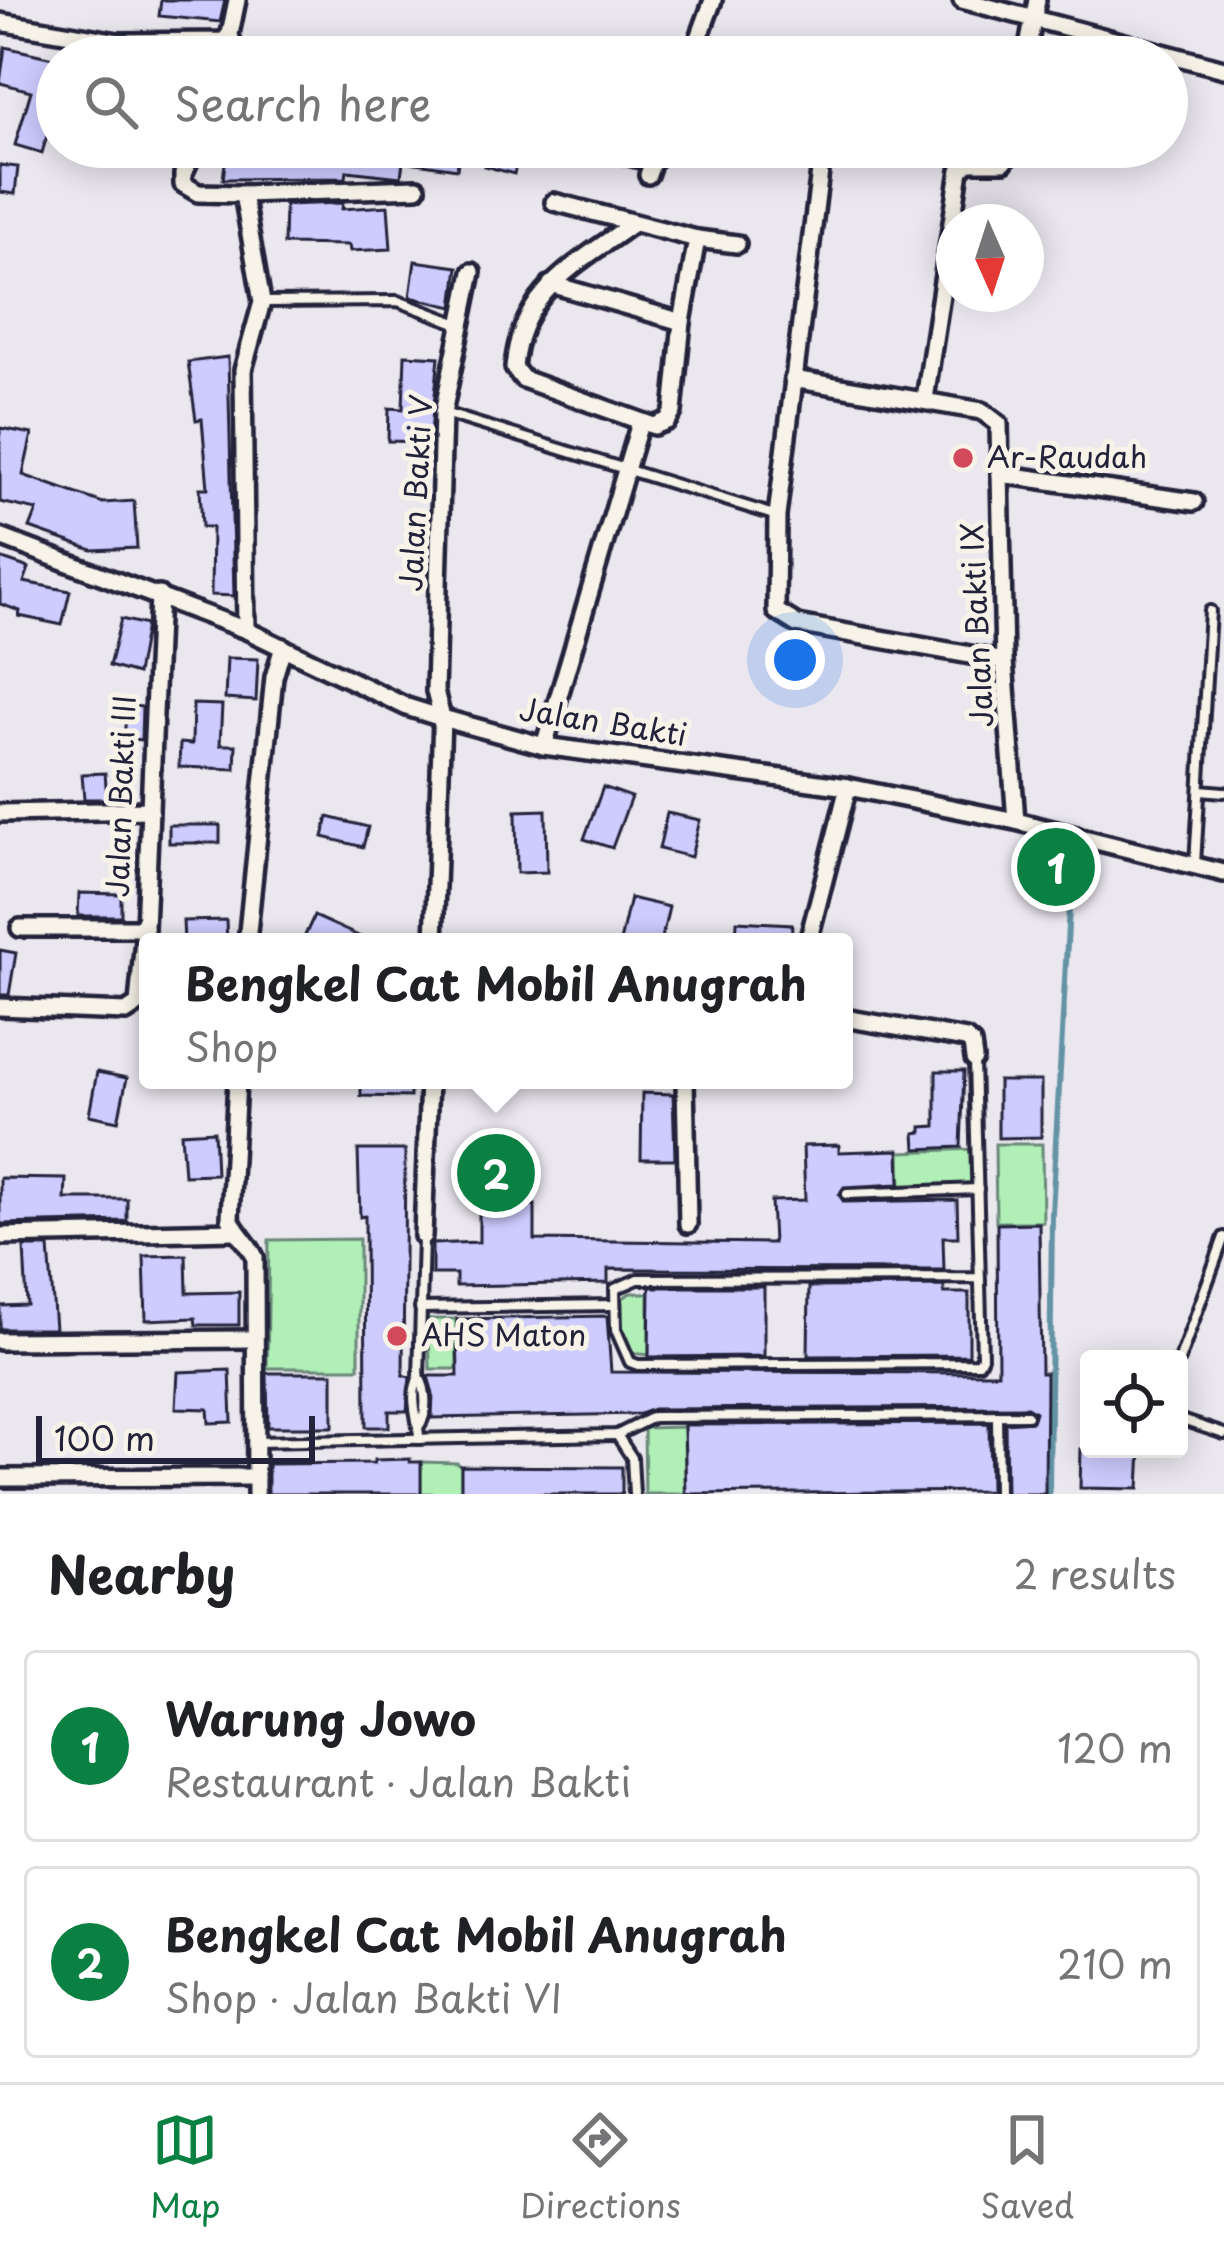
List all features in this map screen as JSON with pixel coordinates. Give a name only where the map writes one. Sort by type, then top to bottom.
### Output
[{"type":"street","points":[[230,34],[238,0]]},
{"type":"street","points":[[700,36],[713,0]]},
{"type":"street","points":[[962,0],[1099,36]]},
{"type":"street","points":[[1029,36],[1036,0]]},
{"type":"street","points":[[0,22],[83,36]]},
{"type":"street","points":[[1188,59],[1224,69]]},
{"type":"street","points":[[186,168],[185,188],[197,193],[417,188]]},
{"type":"street","points":[[648,175],[650,168]]},
{"type":"street","points":[[820,168],[777,516],[774,602],[782,619],[1004,661]]},
{"type":"street","points":[[925,399],[962,168]]},
{"type":"street","points":[[243,194],[262,302],[243,370],[246,630]]},
{"type":"street","points":[[554,202],[697,239],[737,244]]},
{"type":"street","points":[[632,224],[551,284],[525,318],[515,372],[640,423],[659,425],[673,412],[697,239]]},
{"type":"street","name":"Jalan Bakti V","points":[[434,933],[442,718],[435,691],[443,412],[472,272]]},
{"type":"street","points":[[551,284],[682,322]]},
{"type":"street","name":"Jalan Bakti IX","points":[[793,380],[982,411],[995,418],[1001,429],[1004,661],[1016,821]]},
{"type":"street","points":[[544,746],[640,423]]},
{"type":"street","points":[[1000,474],[1194,502]]},
{"type":"street","name":"Jalan Bakti","points":[[0,537],[246,630],[407,707],[442,718],[544,746],[848,788],[1016,821],[1224,873]]},
{"type":"street","name":"Jalan Bakti III","points":[[145,933],[159,595]]},
{"type":"street","points":[[249,933],[274,677],[283,647]]},
{"type":"street","points":[[810,933],[848,788]]},
{"type":"street","points":[[0,813],[150,810]]},
{"type":"street","points":[[20,928],[145,928]]},
{"type":"street","name":"Jalan Bakti III","points":[[0,1007],[125,1012],[135,1009],[139,1001]]},
{"type":"street","points":[[853,1020],[966,1040],[972,1044],[974,1059]]},
{"type":"street","points":[[235,1231],[230,1218],[237,1089]]},
{"type":"street","points":[[423,1236],[428,1089]]},
{"type":"street","points":[[685,1089],[688,1224]]},
{"type":"street","points":[[0,1236],[235,1231],[246,1238],[254,1257],[256,1486],[0,1478]]},
{"type":"street","points":[[0,1341],[254,1339]]},
{"type":"lane","points":[[262,302],[398,301],[460,324]]},
{"type":"lane","points":[[443,412],[777,516]]},
{"type":"lane","points":[[1195,866],[1210,610]]},
{"type":"lane","points":[[1199,790],[1224,792]]},
{"type":"lane","points":[[974,1059],[982,1345],[979,1363],[638,1365],[630,1362],[616,1330],[614,1305],[619,1285],[638,1280],[980,1278]]},
{"type":"lane","points":[[847,1194],[979,1189]]},
{"type":"lane","points":[[419,1439],[424,1420],[424,1384],[419,1377],[423,1236]]},
{"type":"lane","points":[[1183,1350],[1224,1237]]},
{"type":"lane","points":[[420,1309],[614,1305]]},
{"type":"lane","points":[[997,1415],[998,1494]]},
{"type":"lane","points":[[255,1442],[617,1436],[653,1417],[1028,1415]]},
{"type":"lane","points":[[1188,1422],[1224,1435]]},
{"type":"lane","points":[[617,1436],[632,1458],[634,1494]]},
{"type":"green space","points":[[995,1144],[1042,1144],[1043,1222],[996,1222]]},
{"type":"green space","points":[[975,1149],[977,1187],[901,1190],[900,1152]]},
{"type":"green space","points":[[359,1239],[359,1368],[267,1368],[269,1240]]},
{"type":"green space","points":[[630,1293],[649,1293],[649,1355],[633,1353],[620,1329],[619,1301]]},
{"type":"green space","points":[[429,1319],[456,1319],[457,1369],[430,1369]]},
{"type":"green space","points":[[684,1427],[685,1494],[645,1494],[644,1428]]},
{"type":"green space","points":[[421,1462],[461,1466],[461,1494],[421,1493]]},
{"type":"building","points":[[161,0],[225,0],[220,22],[159,16]]},
{"type":"building","points":[[5,47],[36,54],[36,151],[15,145],[31,91],[0,83]]},
{"type":"building","points":[[0,165],[18,167],[15,194],[0,192]]},
{"type":"building","points":[[224,168],[402,168],[401,177],[347,171],[346,178],[223,179]]},
{"type":"building","points":[[343,203],[342,209],[388,206],[391,249],[350,251],[349,245],[284,244],[285,205]]},
{"type":"building","points":[[415,261],[458,267],[453,307],[410,297]]},
{"type":"building","points":[[405,355],[439,357],[430,442],[388,441],[389,408],[403,409]]},
{"type":"building","points":[[228,357],[234,596],[211,595],[212,527],[202,527],[200,488],[208,488],[202,419],[196,420],[188,362]]},
{"type":"building","points":[[0,428],[32,434],[23,475],[103,503],[134,501],[137,548],[92,550],[30,528],[37,510],[0,502]]},
{"type":"building","points":[[0,558],[29,568],[24,582],[70,591],[62,625],[19,616],[20,611],[0,604]]},
{"type":"building","points":[[121,619],[146,625],[137,674],[109,666]]},
{"type":"building","points":[[227,658],[258,659],[256,701],[225,699]]},
{"type":"building","points":[[193,704],[222,705],[220,745],[236,745],[235,769],[179,767],[180,743],[192,744]]},
{"type":"building","points":[[127,705],[142,707],[141,740],[124,738]]},
{"type":"building","points":[[105,773],[107,799],[84,799],[82,774]]},
{"type":"building","points":[[603,787],[631,797],[612,848],[584,839]]},
{"type":"building","points":[[546,810],[547,872],[517,873],[516,811]]},
{"type":"building","points":[[667,813],[700,820],[691,857],[659,849]]},
{"type":"building","points":[[328,817],[368,827],[363,847],[323,837]]},
{"type":"building","points":[[169,825],[220,825],[220,843],[169,843]]},
{"type":"building","points":[[79,893],[121,894],[121,916],[78,916]]},
{"type":"building","points":[[630,898],[669,907],[663,933],[622,933]]},
{"type":"building","points":[[314,916],[352,933],[306,933]]},
{"type":"building","points":[[226,920],[227,933],[184,933],[183,921]]},
{"type":"building","points":[[737,921],[792,924],[792,933],[736,933]]},
{"type":"building","points":[[0,950],[16,953],[9,995],[0,995]]},
{"type":"building","points":[[936,1071],[964,1071],[961,1147],[916,1149],[915,1133],[936,1126]]},
{"type":"building","points":[[97,1072],[127,1078],[118,1121],[89,1115]]},
{"type":"building","points":[[998,1081],[1041,1081],[1041,1137],[998,1138]]},
{"type":"building","points":[[361,1089],[410,1089],[410,1097],[361,1096]]},
{"type":"building","points":[[642,1093],[673,1094],[675,1159],[641,1159]]},
{"type":"building","points":[[214,1131],[216,1174],[184,1175],[181,1133]]},
{"type":"building","points":[[839,1145],[839,1152],[899,1150],[900,1184],[844,1187],[839,1195],[844,1202],[957,1200],[958,1237],[943,1237],[944,1270],[608,1269],[608,1283],[456,1286],[456,1274],[432,1274],[432,1244],[479,1242],[474,1153],[520,1155],[517,1205],[535,1205],[535,1240],[773,1243],[771,1201],[805,1200],[803,1146]]},
{"type":"building","points":[[358,1150],[405,1150],[403,1375],[410,1377],[407,1411],[389,1411],[389,1427],[366,1427],[365,1216],[360,1217]]},
{"type":"building","points":[[0,1178],[66,1179],[65,1199],[127,1199],[127,1221],[0,1224]]},
{"type":"building","points":[[1039,1223],[1041,1373],[1046,1373],[1045,1494],[1006,1494],[1005,1423],[1032,1421],[1035,1412],[1027,1407],[653,1409],[640,1414],[432,1418],[428,1376],[458,1376],[457,1319],[607,1316],[611,1372],[998,1373],[997,1224]]},
{"type":"building","points":[[24,1247],[49,1247],[55,1329],[0,1329],[0,1306],[27,1305]]},
{"type":"building","points":[[186,1255],[187,1293],[239,1292],[239,1325],[196,1325],[195,1318],[146,1320],[144,1256]]},
{"type":"building","points":[[944,1286],[944,1293],[969,1293],[969,1355],[808,1356],[809,1287]]},
{"type":"building","points":[[650,1287],[764,1287],[764,1356],[649,1357]]},
{"type":"building","points":[[230,1370],[232,1422],[209,1423],[208,1409],[176,1408],[178,1372]]},
{"type":"building","points":[[267,1373],[333,1373],[333,1427],[268,1427]]},
{"type":"building","points":[[989,1423],[990,1491],[686,1494],[684,1425]]},
{"type":"building","points":[[1081,1458],[1141,1458],[1139,1489],[1080,1488]]},
{"type":"building","points":[[421,1462],[421,1494],[268,1494],[268,1464]]},
{"type":"building","points":[[461,1466],[622,1467],[622,1494],[461,1494]]},
{"type":"waterway","points":[[1049,1494],[1052,1213],[1072,854]]},
{"type":"place","name":"Ar-Raudah","points":[[963,458]]},
{"type":"place","name":"Warung Jowo","points":[[1056,867]]},
{"type":"place","name":"Bengkel Cat Mobil Anugrah","points":[[496,1173]]},
{"type":"place","name":"AHS Maton","points":[[397,1336]]}]
